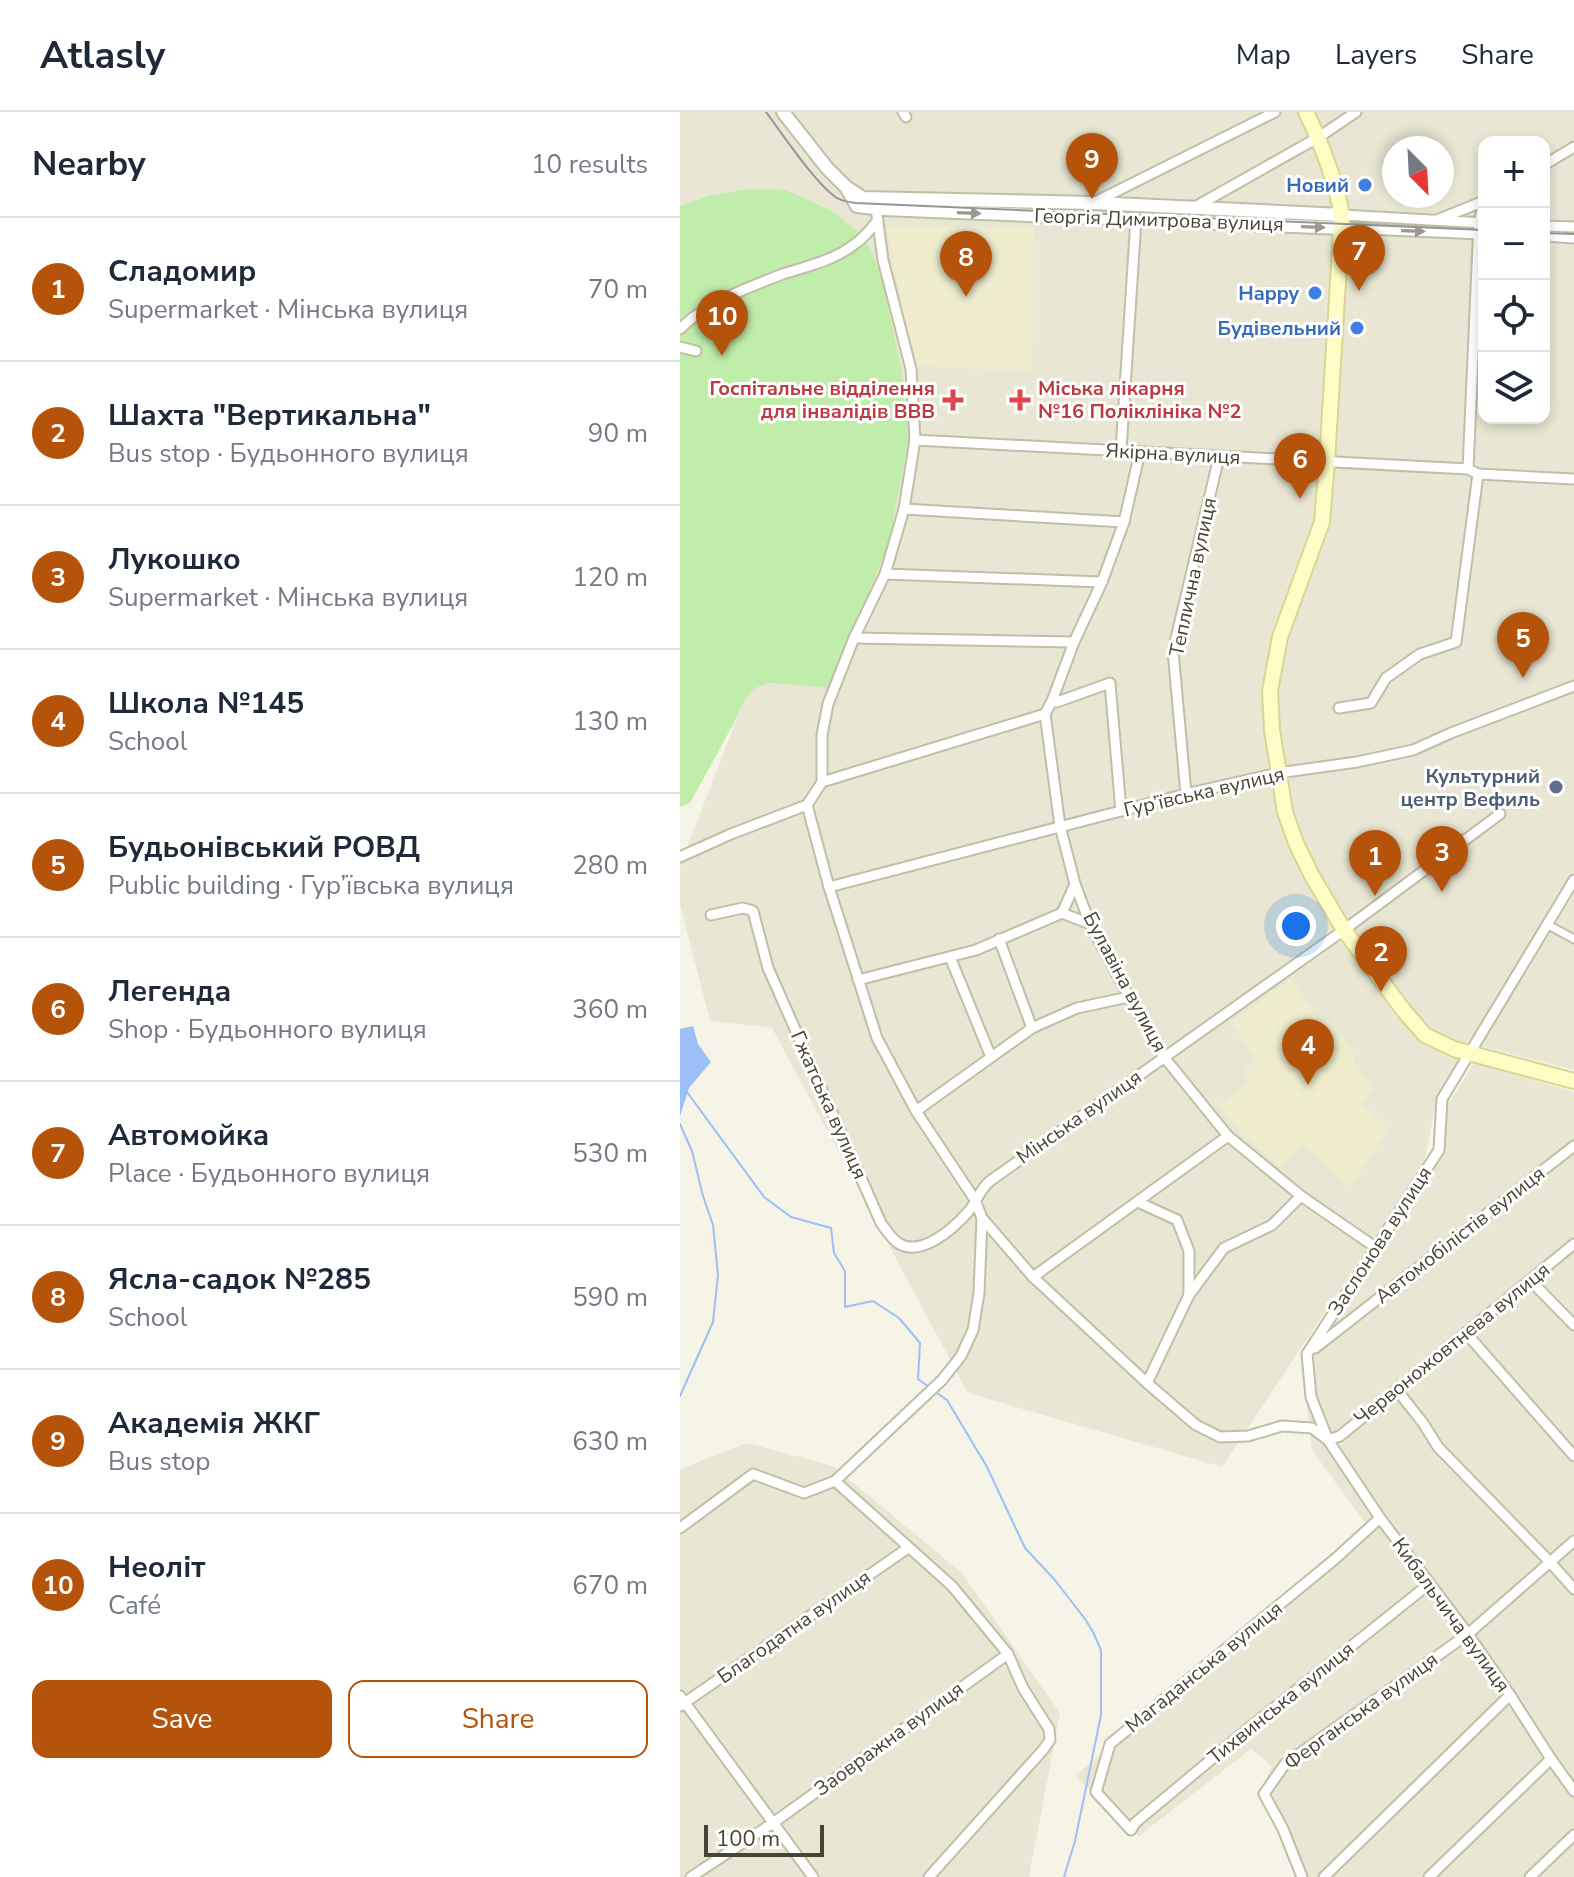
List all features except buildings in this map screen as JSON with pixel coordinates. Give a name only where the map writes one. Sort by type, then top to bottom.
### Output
[{"type":"main road","points":[[1306,112],[1319,137],[1337,190],[1342,221],[1322,522],[1280,637],[1270,691],[1272,730],[1285,812],[1312,876],[1344,930],[1425,1035],[1470,1054],[1574,1080]]},
{"type":"street","name":"Георгія Димитрова вулиця","points":[[783,112],[827,168],[846,187],[863,198],[1195,207],[1342,221],[1478,228]]},
{"type":"street","points":[[1094,203],[1275,112]]},
{"type":"street","points":[[1195,207],[1319,137],[1356,112]]},
{"type":"street","points":[[1550,161],[1574,147]]},
{"type":"street","name":"Георгія Димитрова вулиця","points":[[846,187],[857,206],[877,214],[1434,221],[1478,227]]},
{"type":"street","name":"Георгія Димитрова вулиця","points":[[1434,221],[1478,203]]},
{"type":"street","points":[[680,329],[715,304],[851,247],[865,236],[877,214]]},
{"type":"street","points":[[680,857],[807,805],[822,782],[822,735],[828,704],[854,638],[885,574],[904,509],[915,440],[911,369],[883,260],[877,214]]},
{"type":"street","points":[[1121,450],[1136,219]]},
{"type":"street","points":[[1550,226],[1574,227]]},
{"type":"street","points":[[1550,236],[1574,238]]},
{"type":"street","points":[[1339,708],[1371,703],[1386,678],[1420,654],[1456,642],[1473,472],[1480,280]]},
{"type":"street","points":[[680,347],[696,351]]},
{"type":"street","name":"Якірна вулиця","points":[[915,440],[1574,479]]},
{"type":"street","points":[[822,782],[1045,714],[1102,582],[1124,522],[1140,452]]},
{"type":"street","name":"Теплична вулиця","points":[[1186,794],[1173,651],[1219,457]]},
{"type":"street","points":[[904,509],[1124,522]]},
{"type":"street","points":[[885,574],[1102,582]]},
{"type":"street","points":[[854,638],[1074,642]]},
{"type":"street","points":[[1052,701],[1057,702],[1110,683],[1121,811]]},
{"type":"street","name":"Гур’ївська вулиця","points":[[829,887],[1186,794],[1278,773],[1357,762],[1413,750],[1574,686]]},
{"type":"street","name":"Булавіна вулиця","points":[[1045,714],[1060,826],[1075,884],[1090,924],[1164,1057],[1228,1136],[1301,1196],[1375,1247]]},
{"type":"street","points":[[807,805],[829,887],[877,1038],[916,1111],[975,1200],[982,1218],[1033,1277],[1196,1425],[1220,1437],[1248,1436],[1282,1426],[1312,1428],[1328,1440]]},
{"type":"street","name":"Мінська вулиця","points":[[975,1200],[979,1191],[990,1181],[1344,930],[1500,814]]},
{"type":"street","name":"Заслонова вулиця","points":[[1307,1354],[1439,1150],[1442,1099],[1574,880]]},
{"type":"street","points":[[858,980],[976,950],[1062,913],[1075,884]]},
{"type":"street","name":"Гжатська вулиця","points":[[711,915],[743,908],[753,911],[768,968],[881,1223],[893,1238],[900,1245],[911,1247],[935,1241],[970,1210],[975,1200]]},
{"type":"street","points":[[1062,913],[1090,924]]},
{"type":"street","points":[[1548,925],[1574,939]]},
{"type":"street","points":[[999,939],[1032,1028]]},
{"type":"street","points":[[950,957],[991,1057]]},
{"type":"street","points":[[916,1111],[1032,1028],[1077,1008],[1129,997]]},
{"type":"street","points":[[1033,1277],[1228,1136]]},
{"type":"street","name":"Автомобілістів вулиця","points":[[1307,1354],[1574,1146]]},
{"type":"street","points":[[1147,1383],[1189,1295],[1224,1248],[1272,1225],[1301,1196]]},
{"type":"street","points":[[1138,1202],[1177,1220],[1189,1251],[1189,1295]]},
{"type":"street","points":[[680,1528],[753,1474],[804,1493],[835,1481],[942,1380],[961,1356],[973,1330],[979,1293],[982,1218]]},
{"type":"street","name":"Червоножовтнева вулиця","points":[[1328,1440],[1340,1436],[1574,1244]]},
{"type":"street","points":[[1530,1280],[1574,1325]]},
{"type":"street","points":[[1466,1333],[1574,1456]]},
{"type":"street","points":[[1307,1354],[1311,1397],[1328,1440]]},
{"type":"street","points":[[1397,1390],[1438,1447],[1574,1589]]},
{"type":"street","name":"Кибальчича вулиця","points":[[1328,1440],[1380,1518],[1468,1634],[1574,1791]]},
{"type":"street","points":[[835,1481],[952,1586],[1008,1654],[1023,1688],[1049,1729],[1050,1740],[929,1877]]},
{"type":"street","name":"Магаданська вулиця","points":[[1135,1823],[1131,1830],[1096,1792],[1110,1744],[1335,1559],[1380,1518]]},
{"type":"street","name":"Ферганська вулиця","points":[[1302,1877],[1283,1829],[1264,1794],[1285,1764],[1468,1634],[1574,1541]]},
{"type":"street","name":"Благодатна вулиця","points":[[682,1701],[908,1548]]},
{"type":"street","name":"Тихвинська вулиця","points":[[1135,1823],[1429,1584]]},
{"type":"street","name":"Заовражна вулиця","points":[[691,1877],[773,1823],[1008,1654]]},
{"type":"street","points":[[1324,1877],[1510,1695]]},
{"type":"street","points":[[682,1701],[813,1877]]},
{"type":"street","points":[[1429,1877],[1551,1759]]},
{"type":"street","points":[[1530,1877],[1574,1835]]},
{"type":"shaded area","points":[[680,112],[1574,112],[1574,873],[1435,1106],[1425,1161],[1222,1467],[968,1393],[772,1028],[710,1021],[680,904],[680,866],[742,705],[753,690],[773,683],[909,437],[902,371],[882,278],[708,196],[680,206]]},
{"type":"shaded area","points":[[887,227],[1033,227],[1032,371],[914,366]]},
{"type":"shaded area","points":[[1574,894],[1574,1070],[1480,1046]]},
{"type":"shaded area","points":[[1291,979],[1316,1015],[1333,1024],[1351,1048],[1357,1069],[1373,1089],[1362,1103],[1389,1129],[1350,1186],[1303,1144],[1280,1167],[1238,1130],[1219,1105],[1250,1082],[1244,1071],[1257,1059],[1230,1023]]},
{"type":"shaded area","points":[[1474,1063],[1574,1092],[1574,1877],[1305,1877],[1258,1796],[1272,1766],[1251,1749],[1139,1836],[1075,1776],[1366,1524],[1312,1450],[1301,1355],[1440,1160],[1446,1108]]},
{"type":"shaded area","points":[[747,1443],[833,1466],[962,1573],[1060,1713],[1029,1877],[680,1877],[680,1469]]},
{"type":"green space","points":[[749,189],[786,190],[830,210],[856,230],[870,247],[882,278],[902,371],[909,437],[889,543],[830,688],[773,683],[754,690],[742,706],[690,803],[680,807],[680,206],[708,196]]},
{"type":"water","points":[[693,1026],[698,1044],[711,1062],[689,1088],[680,1116],[680,1029]]},
{"type":"waterway","points":[[687,1092],[764,1197],[791,1217],[831,1228],[834,1253],[845,1271],[845,1307],[873,1301],[899,1318],[920,1343],[918,1379],[929,1387]]},
{"type":"waterway","points":[[680,1124],[692,1151],[713,1225],[718,1275],[713,1322],[680,1396]]},
{"type":"waterway","points":[[934,1391],[947,1400],[987,1467],[1025,1548],[1085,1619],[1101,1650],[1101,1715],[1075,1841],[1064,1877]]},
{"type":"tram line","points":[[766,112],[829,192],[843,201],[855,203],[1478,230]]},
{"type":"tram line","points":[[1550,233],[1574,234]]},
{"type":"place","name":"Новий","points":[[1365,185]]},
{"type":"place","name":"Академія ЖКГ","points":[[1092,199]]},
{"type":"place","name":"Автомойка","points":[[1359,291]]},
{"type":"place","name":"Happy","points":[[1315,293]]},
{"type":"place","name":"Ясла-садок №285","points":[[966,297]]},
{"type":"place","name":"Будівельний","points":[[1357,328]]},
{"type":"place","name":"Неоліт","points":[[722,356]]},
{"type":"place","name":"Госпітальне відділення для інвалідів ВВВ","points":[[953,400]]},
{"type":"place","name":"Міська лікарня №16 Поліклініка №2","points":[[1020,400]]},
{"type":"place","name":"Легенда","points":[[1300,499]]},
{"type":"place","name":"Будьонівський РОВД","points":[[1523,678]]},
{"type":"place","name":"Культурний центр Вефиль","points":[[1556,787]]},
{"type":"place","name":"Лукошко","points":[[1442,892]]},
{"type":"place","name":"Сладомир","points":[[1375,896]]},
{"type":"place","name":"Шахта \"Вертикальна\"","points":[[1381,992]]},
{"type":"place","name":"Школа №145","points":[[1308,1085]]}]
